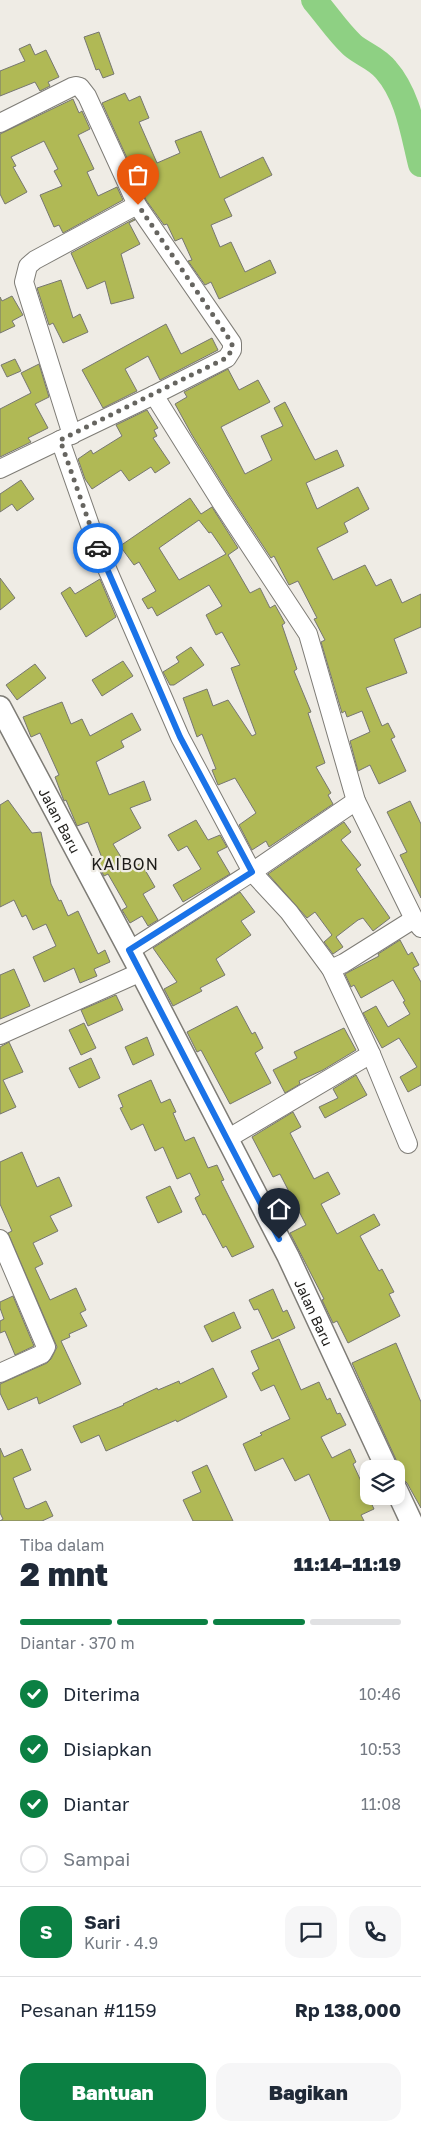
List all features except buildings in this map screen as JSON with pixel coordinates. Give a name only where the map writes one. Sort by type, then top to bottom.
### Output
[{"type":"street","points":[[0,123],[72,87],[80,87],[87,96],[138,205],[232,343],[232,350],[226,358],[154,396],[0,469]]},
{"type":"street","points":[[138,205],[28,266],[24,282],[66,438],[98,548],[180,737],[252,872],[289,912],[331,968],[371,1054],[408,1144]]},
{"type":"street","points":[[154,396],[308,634],[356,801],[418,923],[344,963],[331,968]]},
{"type":"street","name":"Jalan Baru","points":[[0,706],[141,972],[288,1256],[383,1460]]},
{"type":"street","points":[[129,950],[252,872],[356,801]]},
{"type":"street","points":[[0,1035],[141,972]]},
{"type":"street","points":[[227,1139],[371,1054]]},
{"type":"street","points":[[0,1240],[46,1347],[42,1354],[0,1373]]},
{"type":"street","points":[[403,1505],[410,1521]]},
{"type":"waterway","points":[[314,0],[347,40],[378,62],[393,80],[405,102],[421,164]]},
{"type":"way so far","points":[[98,548],[60,440],[154,396],[226,358],[232,350],[232,343],[138,205]]},
{"type":"district","name":"KAIBON","points":[[125,864]]},
{"type":"route","points":[[98,548],[180,737],[252,872],[129,950],[279,1239]]}]
